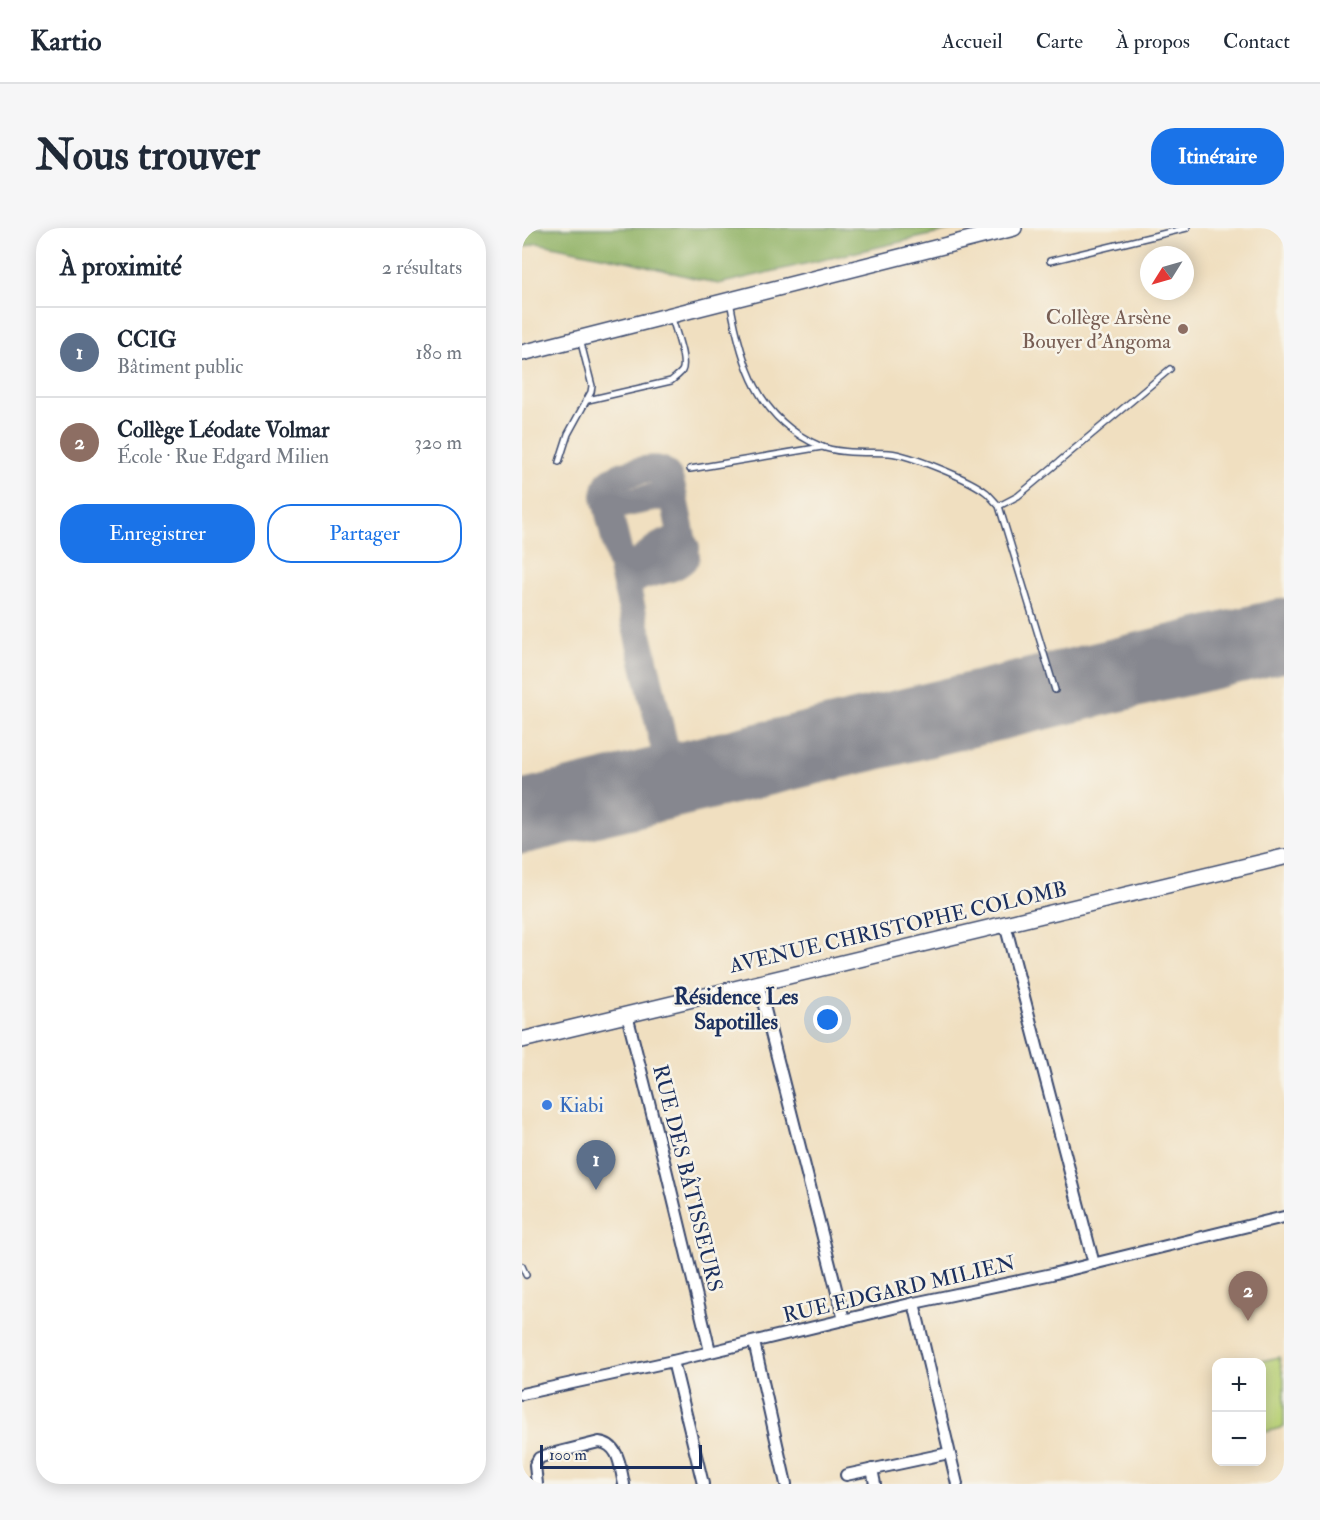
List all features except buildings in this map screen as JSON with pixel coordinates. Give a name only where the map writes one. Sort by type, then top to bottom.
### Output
[{"type":"street","points":[[522,353],[1014,228]]},
{"type":"street","name":"AVENUE CHRISTOPHE COLOMB","points":[[522,1040],[1284,857]]},
{"type":"street","points":[[1005,924],[1094,1264]]},
{"type":"street","points":[[758,982],[844,1320]]},
{"type":"street","name":"RUE DES BÂTISSEURS","points":[[627,1015],[710,1351]]},
{"type":"street","name":"RUE EDGARD MILIEN","points":[[522,1395],[914,1303],[1094,1264],[1284,1217]]},
{"type":"street","points":[[914,1303],[957,1484]]},
{"type":"street","points":[[754,1342],[786,1484]]},
{"type":"street","points":[[672,1361],[703,1484]]},
{"type":"street","points":[[537,1484],[535,1465],[542,1456],[599,1442],[607,1443],[615,1450],[624,1484]]},
{"type":"street","points":[[846,1475],[949,1453]]},
{"type":"street","points":[[872,1469],[875,1484]]},
{"type":"lane","points":[[1050,261],[1187,228]]},
{"type":"lane","points":[[729,299],[737,340],[763,401],[783,425],[822,447]]},
{"type":"lane","points":[[588,400],[671,381],[677,376],[684,362],[671,314]]},
{"type":"lane","points":[[559,462],[568,434],[588,400],[592,386],[580,338]]},
{"type":"lane","points":[[999,506],[1018,496],[1170,369]]},
{"type":"lane","points":[[690,469],[738,463],[822,447],[892,454],[940,469],[987,493],[999,506],[1054,690]]},
{"type":"lane","points":[[522,1266],[526,1275]]},
{"type":"green space","points":[[522,228],[961,228],[718,284],[631,262],[537,243],[522,248]]},
{"type":"green space","points":[[1279,1357],[1284,1378],[1284,1427],[1266,1432],[1266,1412],[1266,1360]]},
{"type":"taxiway","points":[[610,513],[617,505],[666,495],[672,489],[667,475],[654,469],[626,475],[609,483],[605,496],[666,753],[661,772],[648,784],[635,790]]},
{"type":"taxiway","points":[[627,587],[641,577],[673,567],[686,557],[672,489]]},
{"type":"taxiway","points":[[631,571],[649,553],[663,545],[678,544],[686,548]]},
{"type":"taxiway","points":[[666,753],[682,767],[703,774]]},
{"type":"taxiway","points":[[522,810],[536,814]]},
{"type":"runway","points":[[522,817],[1284,635]]},
{"type":"place","name":"Collège Arsène Bouyer d'Angoma","points":[[1183,329]]},
{"type":"place","name":"Kiabi","points":[[547,1105]]},
{"type":"place","name":"CCIG","points":[[596,1190]]},
{"type":"place","name":"Collège Léodate Volmar","points":[[1248,1321]]},
{"type":"district","name":"Résidence Les Sapotilles","points":[[736,1008]]}]
